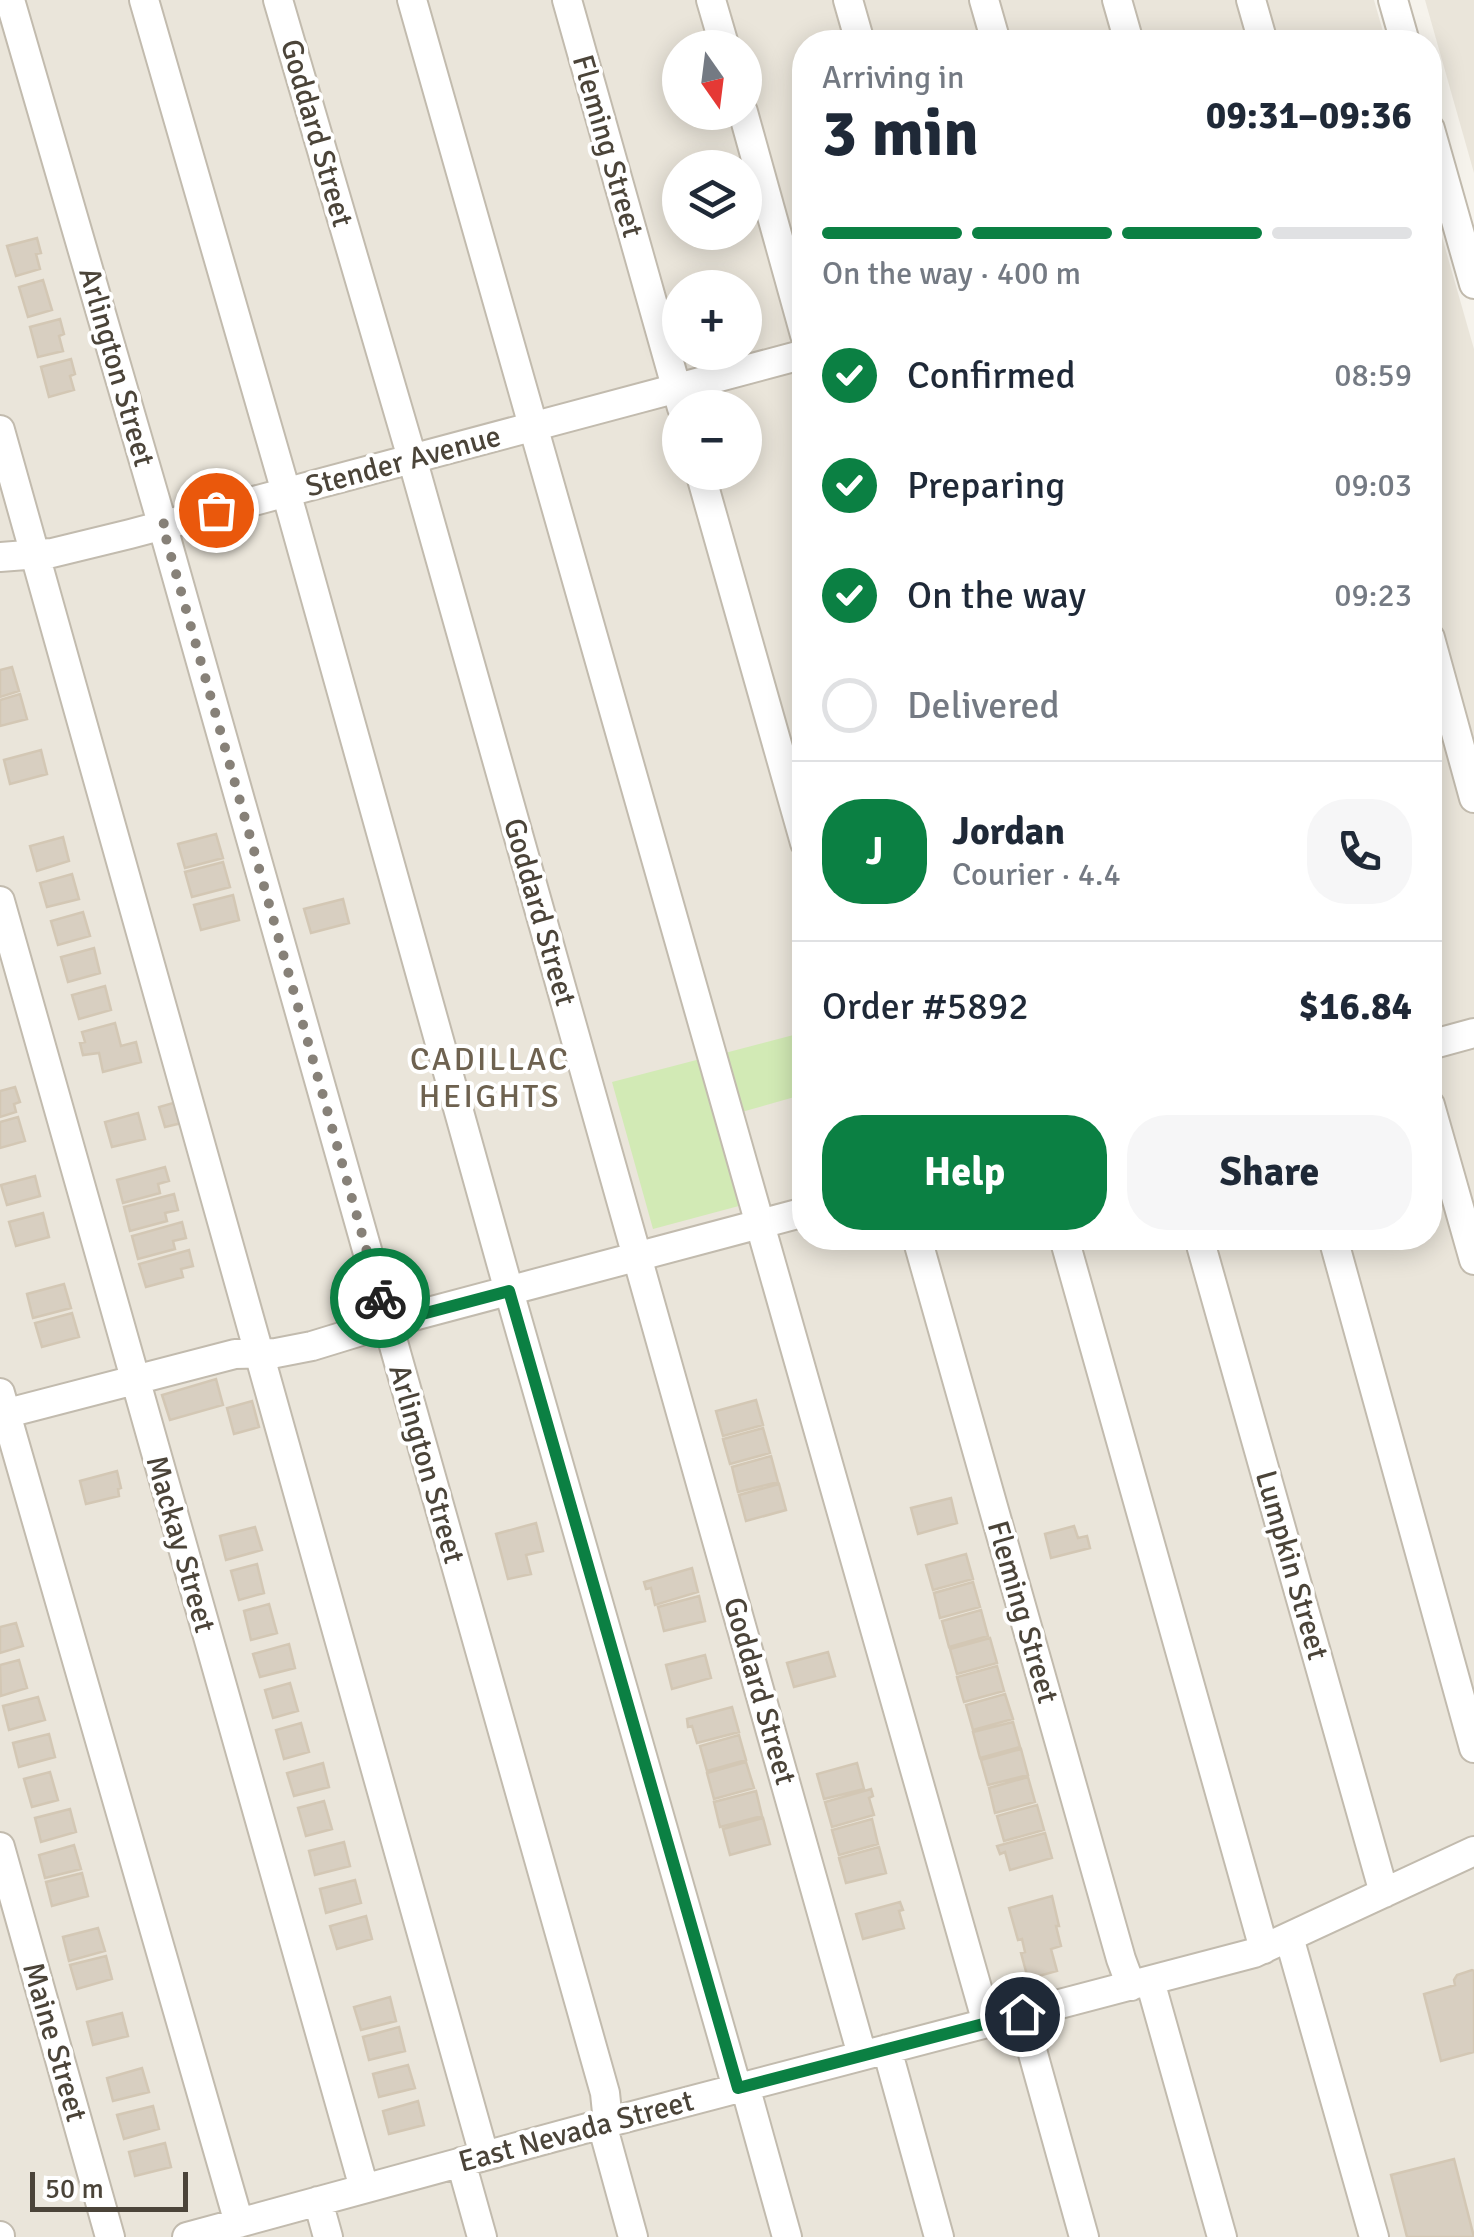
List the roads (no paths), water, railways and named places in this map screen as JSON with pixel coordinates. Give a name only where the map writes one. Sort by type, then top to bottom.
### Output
[{"type":"street","name":"Arlington Street","points":[[10,0],[605,2093],[605,2123],[633,2237]]},
{"type":"street","points":[[144,0],[509,1291],[787,2237]]},
{"type":"street","name":"Goddard Street","points":[[278,0],[637,1256],[875,2052],[939,2237]]},
{"type":"street","points":[[412,0],[530,428],[986,2023]]},
{"type":"street","name":"Fleming Street","points":[[567,0],[677,390]]},
{"type":"street","points":[[712,0],[720,30]]},
{"type":"street","points":[[848,0],[857,30]]},
{"type":"street","points":[[984,0],[993,30]]},
{"type":"street","points":[[1117,0],[1126,30]]},
{"type":"street","points":[[1251,0],[1260,30]]},
{"type":"street","points":[[1393,0],[1402,30]]},
{"type":"street","points":[[748,130],[792,288]]},
{"type":"street","points":[[1442,195],[1474,284]]},
{"type":"street","name":"Stender Avenue","points":[[702,390],[792,359]]},
{"type":"street","name":"Stender Avenue","points":[[0,557],[36,556],[530,428],[662,401]]},
{"type":"street","points":[[0,430],[259,1352],[473,2158],[482,2237]]},
{"type":"street","points":[[705,490],[792,797]]},
{"type":"street","points":[[1442,682],[1474,798]]},
{"type":"street","name":"Mackay Street","points":[[0,901],[364,2188]]},
{"type":"street","points":[[1442,1041],[1474,1033]]},
{"type":"street","points":[[1442,1147],[1474,1260]]},
{"type":"street","points":[[239,2222],[2,1407],[236,1354],[276,1353],[312,1346],[792,1215]]},
{"type":"street","name":"Fleming Street","points":[[919,1250],[1121,1959],[1140,1984],[1222,2237]]},
{"type":"street","points":[[1068,1250],[1277,1943],[1374,2237]]},
{"type":"street","name":"Lumpkin Street","points":[[1202,1250],[1384,1893]]},
{"type":"street","points":[[1336,1250],[1474,1748]]},
{"type":"street","name":"Maine Street","points":[[0,1847],[110,2237]]},
{"type":"street","name":"East Nevada Street","points":[[188,2237],[473,2158],[1254,1954],[1474,1851]]},
{"type":"street","points":[[1022,2014],[1084,2237]]},
{"type":"street","points":[[318,2200],[328,2237]]},
{"type":"district","name":"CADILLAC HEIGHTS","points":[[490,1078]]}]
